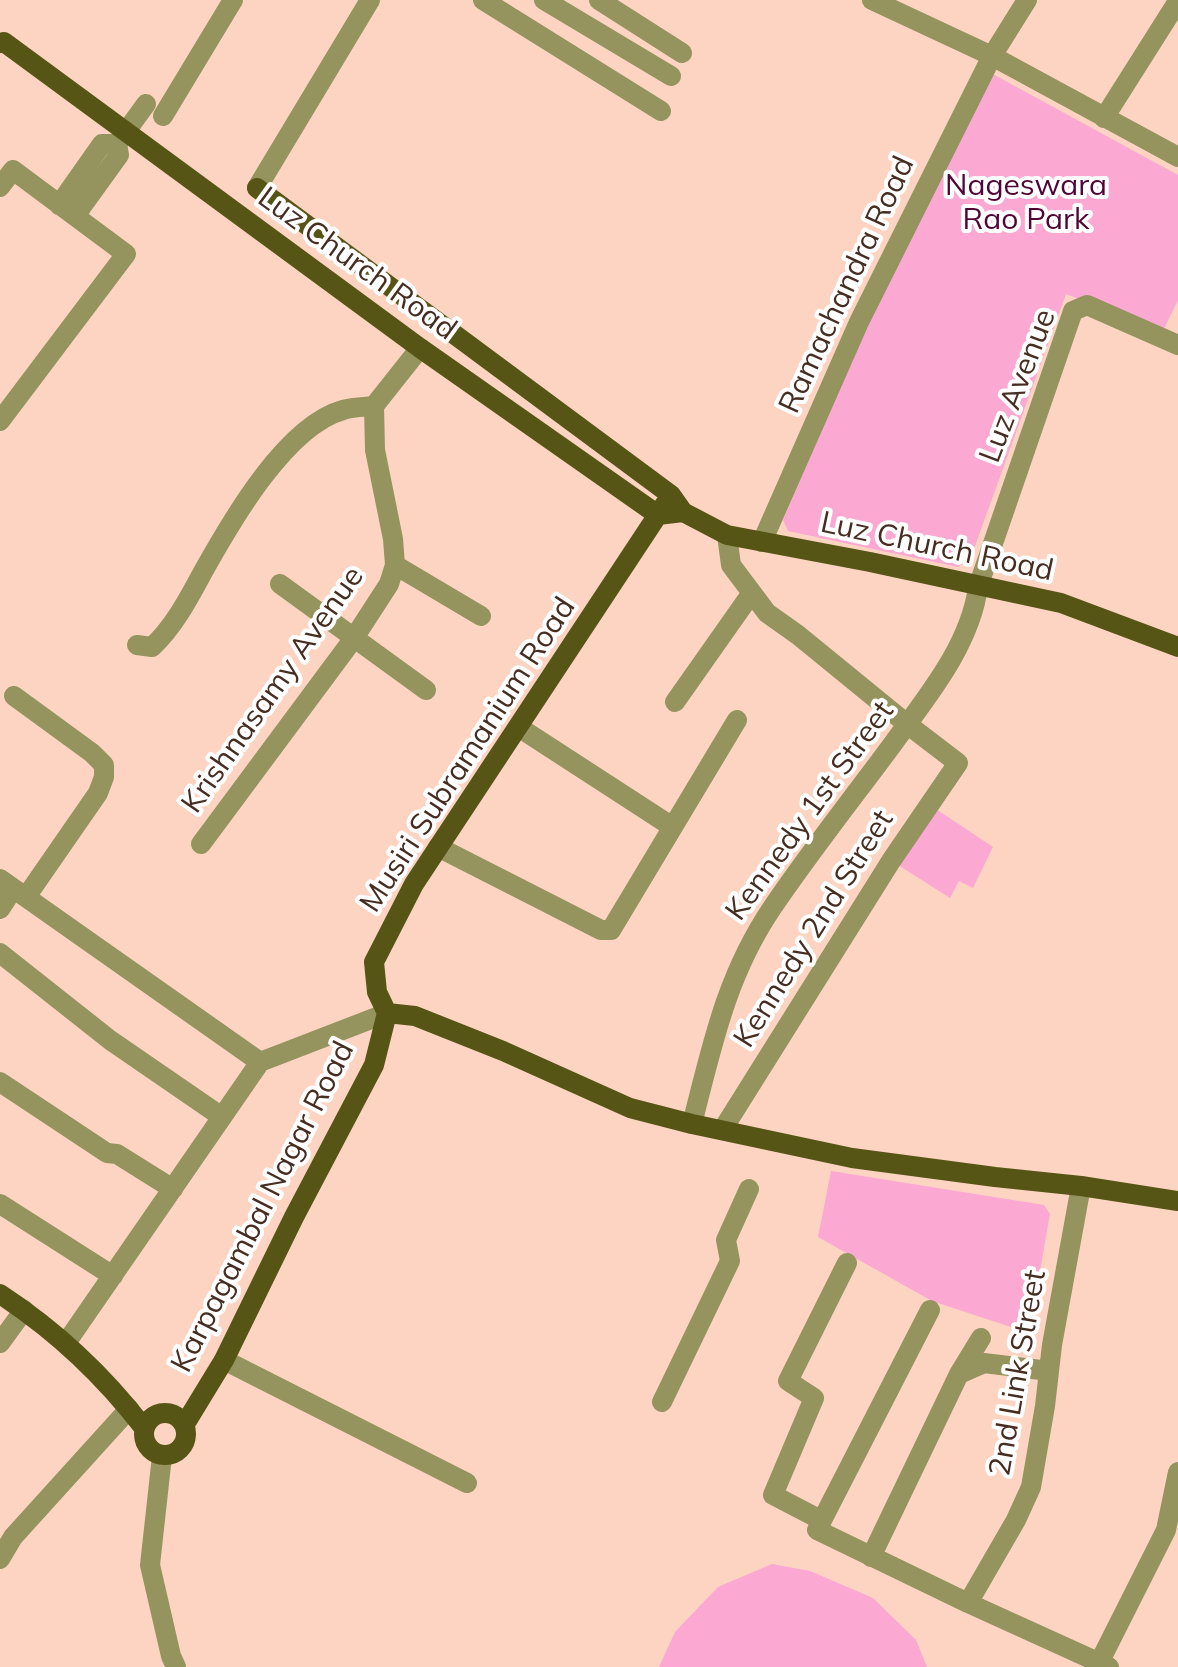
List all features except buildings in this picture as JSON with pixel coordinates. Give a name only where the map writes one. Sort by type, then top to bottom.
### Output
[{"type":"main road","name":"Luz Church Road","points":[[2,42],[122,138],[658,515]]},
{"type":"main road","name":"Luz Church Road","points":[[257,188],[677,504],[727,535],[1061,603],[1178,647]]},
{"type":"main road","points":[[359,303],[377,278]]},
{"type":"main road","points":[[658,515],[677,504]]},
{"type":"main road","name":"Musiri Subramanium Road","points":[[387,1013],[377,992],[374,962],[414,884],[658,515]]},
{"type":"main road","points":[[387,1013],[415,1016],[503,1051],[630,1108],[692,1124],[852,1158],[1178,1201]]},
{"type":"main road","name":"Karpagambal Nagar Road","points":[[185,1424],[224,1360],[294,1217],[374,1065],[387,1013]]},
{"type":"main road","points":[[0,1294],[66,1343],[144,1428]]},
{"type":"main road","points":[[172,1413],[185,1424],[187,1440],[177,1452],[162,1456],[151,1451],[144,1441],[144,1428],[154,1415],[172,1413]]},
{"type":"street","points":[[67,210],[102,144],[122,138],[155,110],[233,0]]},
{"type":"street","points":[[483,0],[661,111]]},
{"type":"street","points":[[544,0],[671,76]]},
{"type":"street","points":[[599,0],[682,53]]},
{"type":"street","points":[[872,0],[992,56],[1178,157]]},
{"type":"street","name":"Ramachandra Road","points":[[762,542],[859,322],[992,56],[1027,0]]},
{"type":"street","points":[[257,188],[367,1]]},
{"type":"street","points":[[1104,118],[1178,1]]},
{"type":"street","points":[[0,187],[13,170],[126,254],[0,421]]},
{"type":"street","name":"Luz Avenue","points":[[978,587],[1073,311],[1087,305],[1178,345]]},
{"type":"street","points":[[137,645],[152,647],[160,639],[191,593],[222,537],[297,436],[342,410],[374,406],[420,348]]},
{"type":"street","name":"Krishnasamy Avenue","points":[[201,844],[354,638],[389,584],[395,565],[393,539],[375,450],[374,406]]},
{"type":"street","points":[[727,535],[731,565],[767,613],[907,724]]},
{"type":"street","points":[[395,565],[481,616]]},
{"type":"street","points":[[280,584],[426,690]]},
{"type":"street","name":"Kennedy 1st Street","points":[[692,1124],[720,1012],[744,954],[771,909],[919,711],[968,626],[978,587]]},
{"type":"street","points":[[675,702],[751,594]]},
{"type":"street","points":[[0,909],[13,888],[98,793],[104,777],[104,765],[92,753],[14,696]]},
{"type":"street","points":[[438,847],[606,931],[614,928],[671,826],[737,720]]},
{"type":"street","name":"Kennedy 2nd Street","points":[[723,1129],[891,861],[958,763],[907,724]]},
{"type":"street","points":[[520,728],[671,826]]},
{"type":"street","points":[[13,888],[260,1062]]},
{"type":"street","points":[[0,953],[110,1040],[222,1117]]},
{"type":"street","points":[[66,1343],[260,1062],[387,1013]]},
{"type":"street","points":[[0,1082],[107,1153],[117,1154],[173,1189]]},
{"type":"street","name":"2nd Link Street","points":[[968,1603],[1016,1520],[1031,1487],[1081,1186]]},
{"type":"street","points":[[662,1402],[730,1261],[726,1240],[749,1189]]},
{"type":"street","points":[[0,1204],[113,1276]]},
{"type":"street","points":[[847,1263],[788,1381],[814,1398],[773,1495],[819,1525],[871,1557],[1102,1665],[1172,1532],[1178,1472]]},
{"type":"street","points":[[0,1343],[24,1310]]},
{"type":"street","points":[[819,1525],[930,1310]]},
{"type":"street","points":[[871,1557],[959,1374],[981,1338]]},
{"type":"street","points":[[224,1360],[467,1483]]},
{"type":"street","points":[[959,1374],[984,1363],[1049,1371]]},
{"type":"street","points":[[0,1559],[13,1537],[129,1409]]},
{"type":"street","points":[[162,1456],[150,1565],[176,1667]]},
{"type":"green space","name":"Nageswara Rao Park","points":[[991,73],[1178,175],[1178,300],[1163,331],[1066,294],[971,557],[958,567],[788,531],[783,520],[970,85]]},
{"type":"green space","points":[[933,807],[993,847],[973,888],[959,881],[950,898],[895,863]]},
{"type":"green space","points":[[831,1171],[1044,1205],[1050,1214],[1029,1333],[932,1301],[818,1237]]},
{"type":"green space","points":[[772,1564],[810,1571],[873,1598],[916,1640],[927,1667],[659,1667],[675,1632],[718,1587]]}]
